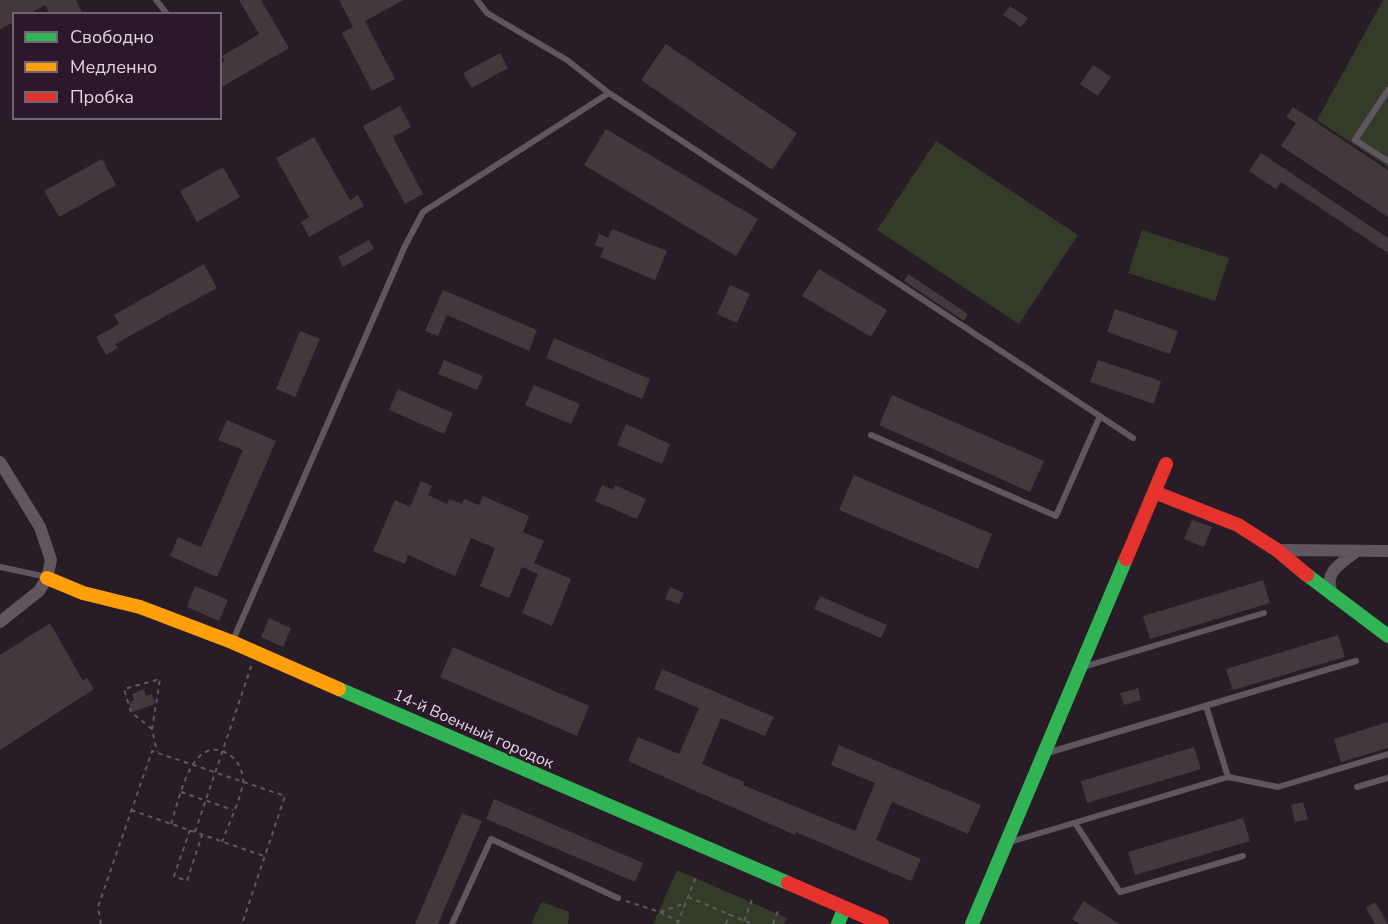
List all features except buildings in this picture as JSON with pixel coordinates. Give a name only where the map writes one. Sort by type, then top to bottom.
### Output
[{"type":"street","points":[[0,462],[47,543],[51,560],[47,578],[33,597],[0,622]]},
{"type":"street","points":[[972,924],[1166,464]]},
{"type":"street","points":[[1154,492],[1238,525],[1277,550],[1334,598],[1388,636]]},
{"type":"street","points":[[1277,550],[1388,551]]},
{"type":"street","points":[[1334,598],[1328,579],[1333,570],[1357,551]]},
{"type":"street","name":"14-й Военный городок","points":[[47,578],[83,593],[140,608],[232,642],[882,924]]},
{"type":"street","points":[[838,924],[844,909]]},
{"type":"lane","points":[[156,0],[165,12]]},
{"type":"lane","points":[[477,0],[487,13],[567,60],[609,93],[1133,438]]},
{"type":"lane","points":[[1388,90],[1355,140],[1388,161]]},
{"type":"lane","points":[[232,642],[405,246],[423,212],[609,93]]},
{"type":"lane","points":[[871,435],[1056,516],[1100,416]]},
{"type":"lane","points":[[0,567],[47,578]]},
{"type":"lane","points":[[1080,668],[1264,613]]},
{"type":"lane","points":[[1044,754],[1356,661]]},
{"type":"lane","points":[[1206,706],[1228,777]]},
{"type":"lane","points":[[1006,843],[1228,777],[1278,787],[1388,754]]},
{"type":"lane","points":[[1357,787],[1388,778]]},
{"type":"lane","points":[[1075,823],[1120,892],[1243,856]]},
{"type":"lane","points":[[452,924],[491,839],[618,898]]},
{"type":"path","points":[[195,832],[255,653]]},
{"type":"path","points":[[152,729],[131,712],[124,689],[160,679],[152,729],[157,752]]},
{"type":"path","points":[[101,924],[98,907],[152,751],[285,796],[242,924]]},
{"type":"path","points":[[171,824],[191,764],[201,754],[222,751],[235,759],[243,782],[222,842]]},
{"type":"path","points":[[181,792],[233,810]]},
{"type":"path","points":[[131,810],[264,856]]},
{"type":"path","points":[[190,831],[174,876],[187,880],[202,835]]},
{"type":"path","points":[[677,924],[696,877]]},
{"type":"path","points":[[688,897],[752,924]]},
{"type":"path","points":[[618,898],[660,912],[684,924]]},
{"type":"path","points":[[744,921],[752,900]]},
{"type":"path","points":[[660,912],[686,903]]},
{"type":"path","points":[[773,924],[778,911]]},
{"type":"path","points":[[726,924],[729,914]]},
{"type":"green space","points":[[1383,0],[1388,0],[1388,167],[1317,120]]},
{"type":"green space","points":[[936,141],[1078,235],[1019,324],[877,230]]},
{"type":"green space","points":[[1142,230],[1229,258],[1215,301],[1128,273]]},
{"type":"green space","points":[[677,870],[787,918],[784,924],[653,924]]},
{"type":"green space","points":[[542,902],[569,912],[568,924],[531,924]]},
{"type":"traffic: fast","points":[[972,924],[1126,559]]},
{"type":"traffic: fast","points":[[1307,575],[1388,636]]},
{"type":"traffic: fast","points":[[339,689],[788,883]]},
{"type":"traffic: fast","points":[[838,924],[844,909]]},
{"type":"traffic: slow","points":[[47,578],[83,593],[140,607],[232,642],[339,689]]},
{"type":"traffic: jam","points":[[1126,559],[1166,464]]},
{"type":"traffic: jam","points":[[1154,492],[1238,525],[1277,550],[1307,575]]},
{"type":"traffic: jam","points":[[788,883],[882,924]]}]
